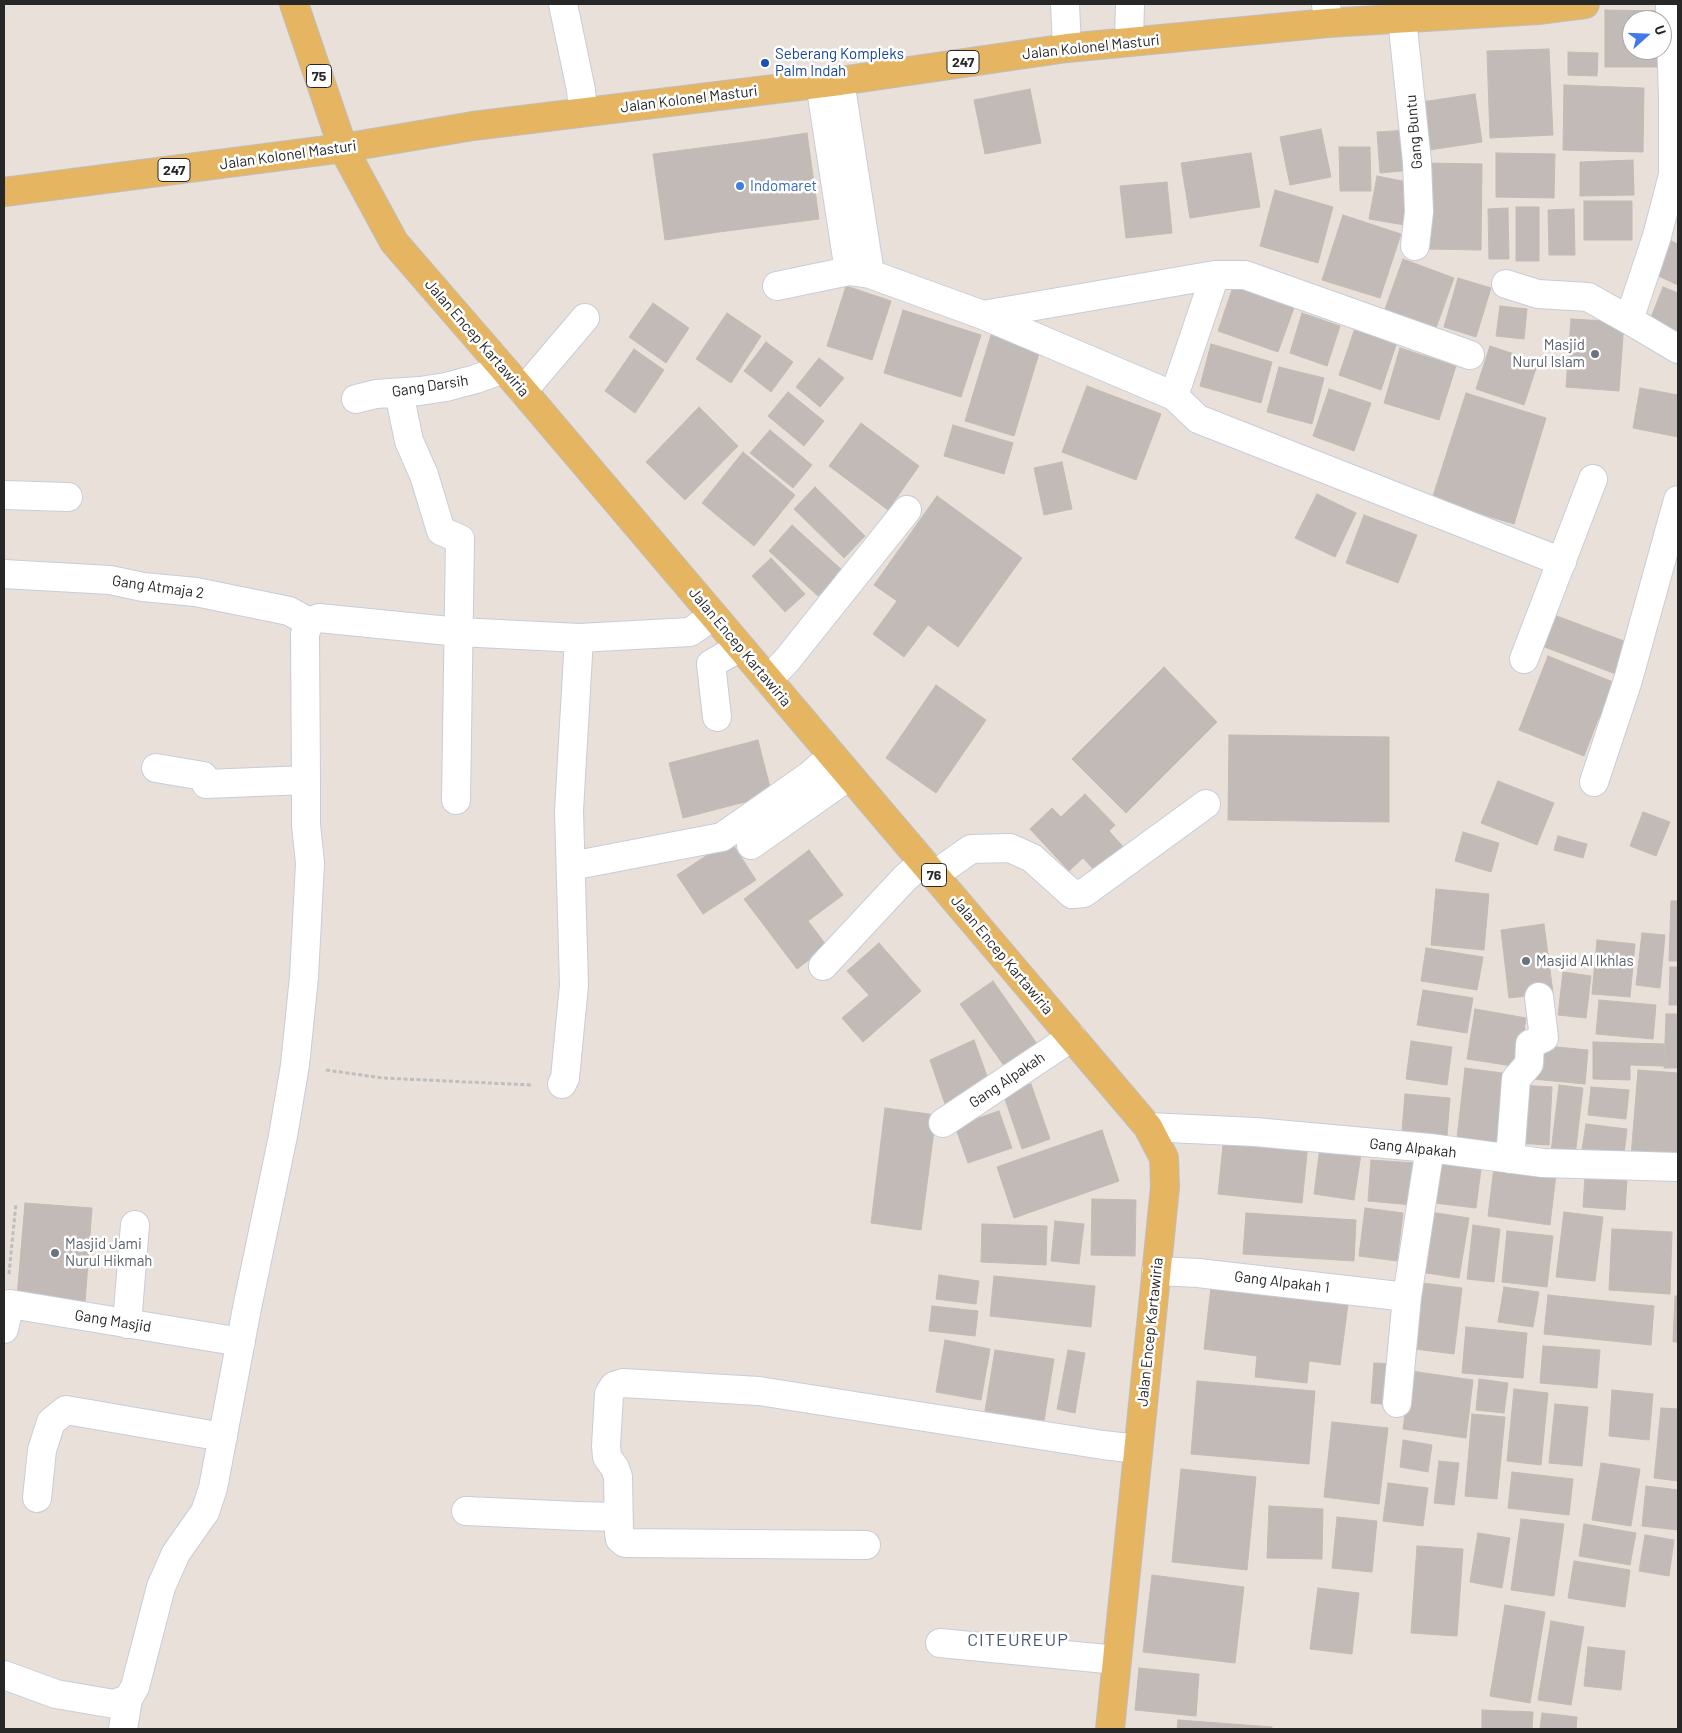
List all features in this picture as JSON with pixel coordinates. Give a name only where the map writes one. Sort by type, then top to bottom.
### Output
[{"type":"main road","name":"75","points":[[294,4],[343,148]]},
{"type":"main road","name":"Jalan Kolonel Masturi","points":[[4,192],[343,148],[473,126],[830,82],[1067,48],[1130,42],[1327,13],[1402,18],[1585,4]]},
{"type":"main road","name":"Jalan Encep Kartawiria","points":[[343,148],[394,242],[1148,1127],[1164,1158],[1165,1187],[1110,1729]]},
{"type":"street","points":[[563,4],[581,90],[583,112]]},
{"type":"street","points":[[1065,4],[1067,48]]},
{"type":"street","points":[[1130,4],[1130,42]]},
{"type":"street","points":[[1629,320],[1657,236],[1673,175],[1670,4]]},
{"type":"street","name":"Gang Buntu","points":[[1402,18],[1418,162],[1419,212],[1415,246]]},
{"type":"street","points":[[830,82],[860,273]]},
{"type":"street","points":[[777,286],[860,273],[983,315],[1174,396],[1198,419],[1562,562]]},
{"type":"street","points":[[983,315],[1215,275],[1245,275],[1470,355]]},
{"type":"street","points":[[1174,396],[1215,275]]},
{"type":"street","points":[[1506,284],[1538,294],[1588,297],[1678,350]]},
{"type":"street","points":[[523,392],[584,318]]},
{"type":"street","name":"Gang Darsih","points":[[356,399],[376,394],[446,387],[476,379],[503,368]]},
{"type":"street","points":[[399,393],[409,441],[424,475],[441,531],[460,540],[456,800]]},
{"type":"street","points":[[1524,660],[1593,479]]},
{"type":"street","points":[[4,495],[68,496]]},
{"type":"street","points":[[1594,782],[1628,680],[1678,500]]},
{"type":"street","points":[[768,680],[787,660],[907,510]]},
{"type":"street","name":"Gang Atmaja 2","points":[[4,574],[110,580],[142,586],[196,592],[289,611],[309,622]]},
{"type":"street","points":[[123,1729],[128,1699],[135,1687],[160,1587],[176,1554],[205,1512],[213,1488],[283,1136],[295,1065],[304,977],[310,863],[306,825],[305,634],[309,622],[319,618],[459,632],[579,638],[690,632],[713,616]]},
{"type":"street","points":[[562,1084],[565,1078],[574,985],[569,812],[579,638]]},
{"type":"street","points":[[717,717],[711,664],[740,647]]},
{"type":"street","points":[[571,866],[722,837],[808,776],[841,766]]},
{"type":"street","points":[[751,845],[841,766]]},
{"type":"street","points":[[156,768],[203,776],[206,784],[306,780]]},
{"type":"street","points":[[823,966],[905,878],[971,849],[1010,848],[1032,858],[1072,894],[1084,893],[1206,804]]},
{"type":"street","points":[[1510,1159],[1516,1079],[1528,1064],[1530,1044],[1544,1038],[1540,997]]},
{"type":"street","name":"Gang Alpakah","points":[[943,1123],[1072,1037]]},
{"type":"street","name":"Gang Alpakah","points":[[1148,1127],[1255,1132],[1430,1148],[1543,1163],[1678,1167]]},
{"type":"street","points":[[1397,1403],[1407,1297],[1430,1148]]},
{"type":"street","points":[[127,1324],[135,1225]]},
{"type":"street","name":"Gang Alpakah 1","points":[[1156,1271],[1198,1273],[1407,1297]]},
{"type":"street","name":"Gang Masjid","points":[[7,1317],[127,1324],[241,1342]]},
{"type":"street","points":[[866,1545],[625,1543],[620,1539],[619,1533],[618,1477],[615,1468],[607,1457],[606,1446],[610,1394],[614,1386],[623,1383],[759,1391],[1138,1449]]},
{"type":"street","points":[[37,1498],[42,1450],[51,1422],[66,1410],[223,1437]]},
{"type":"street","points":[[466,1510],[618,1517]]},
{"type":"street","points":[[940,1643],[1117,1660]]},
{"type":"street","points":[[4,1675],[56,1694],[114,1704],[128,1699]]},
{"type":"path","points":[[295,1065],[383,1078],[552,1086],[562,1084]]},
{"type":"path","points":[[7,1317],[6,1296],[16,1203]]},
{"type":"building","points":[[1605,10],[1622,10],[1622,60],[1663,60],[1663,67],[1605,67]]},
{"type":"building","points":[[1549,49],[1553,135],[1490,138],[1487,51]]},
{"type":"building","points":[[1568,52],[1598,53],[1597,76],[1568,75]]},
{"type":"building","points":[[1564,85],[1644,88],[1643,152],[1563,150]]},
{"type":"building","points":[[1030,89],[1041,143],[985,154],[974,100]]},
{"type":"building","points":[[1475,94],[1482,142],[1423,151],[1415,103]]},
{"type":"building","points":[[1321,129],[1331,177],[1290,185],[1280,137]]},
{"type":"building","points":[[1411,130],[1413,170],[1380,173],[1377,132]]},
{"type":"building","points":[[807,133],[819,219],[773,225],[761,140]]},
{"type":"building","name":"Indomaret","points":[[761,140],[773,225],[719,232],[707,147]]},
{"type":"building","points":[[707,147],[719,232],[665,240],[653,154]]},
{"type":"building","points":[[1339,147],[1370,147],[1371,191],[1340,191]]},
{"type":"building","points":[[1251,153],[1260,207],[1190,218],[1181,163]]},
{"type":"building","points":[[1496,153],[1555,154],[1554,198],[1496,197]]},
{"type":"building","points":[[1633,160],[1634,195],[1580,196],[1580,162]]},
{"type":"building","points":[[1425,163],[1482,164],[1481,250],[1425,249]]},
{"type":"building","points":[[1377,176],[1412,183],[1405,225],[1369,219]]},
{"type":"building","points":[[1167,182],[1172,233],[1126,238],[1120,186]]},
{"type":"building","points":[[1275,190],[1333,207],[1318,263],[1260,246]]},
{"type":"building","points":[[1584,201],[1632,201],[1632,240],[1584,240]]},
{"type":"building","points":[[1516,207],[1539,207],[1539,261],[1516,261]]},
{"type":"building","points":[[1508,208],[1509,259],[1489,259],[1488,209]]},
{"type":"building","points":[[1574,209],[1575,255],[1549,255],[1548,210]]},
{"type":"building","points":[[1343,215],[1401,234],[1380,298],[1322,280]]},
{"type":"building","points":[[1667,239],[1678,244],[1678,285],[1652,273]]},
{"type":"building","points":[[1403,259],[1454,278],[1436,328],[1385,309]]},
{"type":"building","points":[[1458,278],[1491,288],[1476,337],[1444,327]]},
{"type":"building","points":[[1234,284],[1295,305],[1278,352],[1218,331]]},
{"type":"building","points":[[846,286],[891,301],[872,360],[827,346]]},
{"type":"building","points":[[1663,287],[1678,293],[1678,331],[1650,320]]},
{"type":"building","points":[[653,303],[689,328],[666,363],[629,337]]},
{"type":"building","points":[[1500,306],[1527,309],[1524,339],[1496,336]]},
{"type":"building","points":[[903,310],[981,335],[961,397],[884,373]]},
{"type":"building","points":[[727,313],[761,336],[731,383],[696,359]]},
{"type":"building","points":[[1302,313],[1340,326],[1327,366],[1290,353]]},
{"type":"building","name":"Masjid Nurul Islam","points":[[1571,319],[1624,322],[1619,391],[1566,387]]},
{"type":"building","points":[[1355,328],[1397,342],[1381,390],[1339,375]]},
{"type":"building","points":[[991,335],[1040,350],[1014,436],[965,421]]},
{"type":"building","points":[[766,342],[793,362],[771,392],[744,371]]},
{"type":"building","points":[[1211,344],[1272,362],[1261,403],[1200,386]]},
{"type":"building","points":[[1490,346],[1538,362],[1524,405],[1476,389]]},
{"type":"building","points":[[1400,348],[1456,366],[1439,420],[1384,403]]},
{"type":"building","points":[[634,349],[664,370],[635,413],[605,391]]},
{"type":"building","points":[[819,358],[844,378],[820,407],[796,387]]},
{"type":"building","points":[[1279,367],[1324,378],[1312,424],[1267,412]]},
{"type":"building","points":[[1087,386],[1161,414],[1136,480],[1062,452]]},
{"type":"building","points":[[1640,388],[1678,395],[1678,437],[1633,428]]},
{"type":"building","points":[[1329,389],[1371,403],[1354,451],[1313,436]]},
{"type":"building","points":[[788,392],[824,421],[804,446],[768,416]]},
{"type":"building","points":[[1466,393],[1546,418],[1514,524],[1432,499]]},
{"type":"building","points":[[699,407],[738,446],[685,500],[646,462]]},
{"type":"building","points":[[861,423],[919,466],[888,510],[829,466]]},
{"type":"building","points":[[953,425],[1013,443],[1004,474],[944,456]]},
{"type":"building","points":[[770,430],[812,465],[793,488],[750,453]]},
{"type":"building","points":[[743,452],[795,495],[754,546],[702,503]]},
{"type":"building","points":[[1062,462],[1072,509],[1044,515],[1034,468]]},
{"type":"building","points":[[815,487],[865,536],[844,558],[794,509]]},
{"type":"building","points":[[1317,494],[1356,513],[1335,557],[1295,538]]},
{"type":"building","points":[[937,496],[1022,558],[958,647],[928,625],[904,657],[873,634],[897,601],[874,585]]},
{"type":"building","points":[[1364,515],[1417,535],[1398,583],[1346,563]]},
{"type":"building","points":[[792,525],[842,570],[818,596],[769,551]]},
{"type":"building","points":[[771,558],[805,594],[785,612],[752,576]]},
{"type":"building","points":[[1554,615],[1632,644],[1621,676],[1542,646]]},
{"type":"building","points":[[1548,656],[1613,682],[1607,696],[1620,701],[1612,722],[1599,717],[1584,756],[1519,730]]},
{"type":"building","points":[[1164,667],[1217,722],[1126,813],[1072,759]]},
{"type":"building","points":[[936,685],[986,720],[936,793],[886,758]]},
{"type":"building","points":[[1229,735],[1389,737],[1389,822],[1228,820]]},
{"type":"building","points":[[758,740],[772,795],[683,818],[669,763]]},
{"type":"building","points":[[1498,781],[1554,803],[1537,845],[1481,823]]},
{"type":"building","points":[[1085,794],[1115,825],[1109,831],[1126,850],[1099,875],[1083,858],[1069,871],[1030,829],[1052,808],[1061,817]]},
{"type":"building","points":[[1643,812],[1670,822],[1656,856],[1630,846]]},
{"type":"building","points":[[1463,832],[1499,843],[1491,872],[1455,861]]},
{"type":"building","points":[[1558,836],[1587,844],[1583,858],[1554,850]]},
{"type":"building","points":[[730,840],[756,880],[703,914],[677,875]]},
{"type":"building","points":[[809,850],[843,895],[808,921],[827,946],[797,969],[744,899]]},
{"type":"building","points":[[1436,889],[1489,894],[1484,950],[1431,945]]},
{"type":"building","points":[[1671,901],[1678,901],[1678,961],[1669,961]]},
{"type":"building","name":"Masjid Al Ikhlas","points":[[1544,924],[1553,993],[1509,998],[1501,930]]},
{"type":"building","points":[[1642,933],[1665,935],[1660,988],[1636,985]]},
{"type":"building","points":[[1597,940],[1635,944],[1630,997],[1592,994]]},
{"type":"building","points":[[879,943],[921,991],[863,1042],[842,1018],[869,995],[847,971]]},
{"type":"building","points":[[1426,948],[1483,957],[1477,990],[1421,981]]},
{"type":"building","points":[[1670,967],[1678,967],[1678,1005],[1669,1005]]},
{"type":"building","points":[[1563,972],[1591,976],[1586,1018],[1558,1015]]},
{"type":"building","points":[[993,981],[1042,1051],[1010,1074],[960,1004]]},
{"type":"building","points":[[1423,990],[1473,998],[1467,1033],[1417,1025]]},
{"type":"building","points":[[1599,1000],[1656,1005],[1653,1039],[1596,1034]]},
{"type":"building","points":[[1475,1009],[1526,1018],[1519,1067],[1467,1059]]},
{"type":"building","points":[[1666,1014],[1678,1014],[1678,1068],[1664,1068]]},
{"type":"building","points":[[974,1040],[988,1079],[945,1104],[930,1060]]},
{"type":"building","points":[[1411,1041],[1452,1047],[1447,1085],[1406,1079]]},
{"type":"building","points":[[1593,1042],[1664,1044],[1664,1066],[1630,1065],[1630,1080],[1593,1079]]},
{"type":"building","points":[[1536,1045],[1588,1050],[1585,1084],[1533,1079]]},
{"type":"building","points":[[1465,1068],[1509,1074],[1501,1144],[1457,1138]]},
{"type":"building","points":[[1638,1070],[1678,1073],[1676,1161],[1631,1157]]},
{"type":"building","points":[[1031,1084],[1050,1139],[1022,1149],[1003,1093]]},
{"type":"building","points":[[1518,1085],[1552,1087],[1549,1145],[1515,1143]]},
{"type":"building","points":[[1559,1085],[1583,1088],[1575,1156],[1551,1152]]},
{"type":"building","points":[[1591,1087],[1629,1090],[1626,1119],[1588,1115]]},
{"type":"building","points":[[1405,1094],[1450,1098],[1447,1136],[1402,1131]]},
{"type":"building","points":[[885,1108],[936,1115],[921,1230],[871,1223]]},
{"type":"building","points":[[999,1111],[1012,1148],[968,1163],[955,1126]]},
{"type":"building","points":[[1586,1124],[1627,1129],[1624,1154],[1582,1150]]},
{"type":"building","points":[[1102,1130],[1119,1181],[1014,1218],[997,1167]]},
{"type":"building","points":[[1224,1136],[1308,1144],[1302,1203],[1218,1194]]},
{"type":"building","points":[[1320,1147],[1361,1154],[1354,1200],[1314,1194]]},
{"type":"building","points":[[1439,1155],[1482,1161],[1476,1208],[1434,1203]]},
{"type":"building","points":[[1371,1160],[1415,1163],[1412,1205],[1368,1201]]},
{"type":"building","points":[[1494,1167],[1556,1174],[1550,1225],[1488,1216]]},
{"type":"building","points":[[1585,1176],[1627,1179],[1625,1210],[1583,1207]]},
{"type":"building","points":[[1092,1199],[1136,1200],[1135,1256],[1091,1255]]},
{"type":"building","name":"Masjid Jami Nurul Hikmah","points":[[25,1203],[92,1208],[85,1303],[17,1297]]},
{"type":"building","points":[[1365,1208],[1403,1213],[1397,1261],[1359,1256]]},
{"type":"building","points":[[1430,1212],[1469,1218],[1459,1278],[1420,1272]]},
{"type":"building","points":[[1564,1212],[1603,1217],[1595,1281],[1556,1277]]},
{"type":"building","points":[[1246,1213],[1356,1220],[1354,1261],[1243,1254]]},
{"type":"building","points":[[1055,1221],[1084,1224],[1079,1264],[1051,1261]]},
{"type":"building","points":[[982,1224],[1047,1226],[1046,1265],[981,1262]]},
{"type":"building","points":[[1473,1225],[1500,1229],[1494,1282],[1467,1279]]},
{"type":"building","points":[[1612,1229],[1672,1232],[1670,1294],[1609,1290]]},
{"type":"building","points":[[1507,1231],[1553,1236],[1547,1287],[1502,1282]]},
{"type":"building","points":[[939,1275],[979,1281],[976,1304],[936,1299]]},
{"type":"building","points":[[994,1276],[1095,1286],[1091,1327],[990,1316]]},
{"type":"building","points":[[1423,1283],[1462,1288],[1454,1354],[1415,1349]]},
{"type":"building","points":[[1211,1287],[1348,1304],[1340,1365],[1309,1361],[1307,1383],[1255,1377],[1257,1356],[1204,1349]]},
{"type":"building","points":[[1504,1287],[1539,1292],[1533,1327],[1498,1322]]},
{"type":"building","points":[[1548,1295],[1654,1306],[1651,1345],[1544,1334]]},
{"type":"building","points":[[1675,1296],[1678,1296],[1678,1342],[1673,1342]]},
{"type":"building","points":[[932,1306],[978,1311],[975,1336],[929,1331]]},
{"type":"building","points":[[1466,1327],[1527,1333],[1523,1378],[1462,1373]]},
{"type":"building","points":[[945,1340],[990,1349],[981,1400],[936,1392]]},
{"type":"building","points":[[1543,1346],[1600,1350],[1597,1388],[1540,1383]]},
{"type":"building","points":[[995,1350],[1054,1359],[1044,1421],[985,1411]]},
{"type":"building","points":[[1068,1350],[1085,1353],[1075,1413],[1057,1409]]},
{"type":"building","points":[[1374,1363],[1395,1364],[1392,1405],[1371,1403]]},
{"type":"building","points":[[1411,1371],[1473,1380],[1466,1438],[1403,1429]]},
{"type":"building","points":[[1479,1379],[1508,1383],[1504,1413],[1476,1410]]},
{"type":"building","points":[[1197,1381],[1315,1391],[1309,1464],[1191,1454]]},
{"type":"building","points":[[1514,1389],[1548,1393],[1541,1465],[1507,1461]]},
{"type":"building","points":[[1612,1390],[1653,1394],[1649,1440],[1609,1436]]},
{"type":"building","points":[[1555,1404],[1588,1407],[1582,1466],[1549,1463]]},
{"type":"building","points":[[1661,1408],[1678,1409],[1678,1481],[1654,1478]]},
{"type":"building","points":[[1472,1414],[1505,1417],[1497,1499],[1465,1496]]},
{"type":"building","points":[[1332,1422],[1388,1428],[1379,1504],[1324,1497]]},
{"type":"building","points":[[1403,1440],[1432,1445],[1428,1472],[1400,1467]]},
{"type":"building","points":[[1439,1461],[1459,1463],[1454,1505],[1434,1503]]},
{"type":"building","points":[[1601,1463],[1640,1469],[1631,1526],[1592,1520]]},
{"type":"building","points":[[1181,1469],[1256,1477],[1247,1570],[1172,1562]]},
{"type":"building","points":[[1512,1472],[1573,1479],[1569,1515],[1508,1508]]},
{"type":"building","points":[[1388,1483],[1428,1488],[1423,1526],[1383,1521]]},
{"type":"building","points":[[1646,1486],[1678,1490],[1678,1530],[1642,1526]]},
{"type":"building","points":[[1269,1506],[1323,1509],[1322,1559],[1267,1558]]},
{"type":"building","points":[[1337,1517],[1377,1521],[1372,1572],[1332,1568]]},
{"type":"building","points":[[1521,1519],[1564,1524],[1554,1596],[1511,1590]]},
{"type":"building","points":[[1584,1524],[1636,1533],[1630,1565],[1579,1556]]},
{"type":"building","points":[[1478,1533],[1510,1538],[1502,1588],[1470,1582]]},
{"type":"building","points":[[1645,1535],[1674,1540],[1669,1576],[1639,1571]]},
{"type":"building","points":[[1417,1546],[1463,1549],[1457,1636],[1411,1633]]},
{"type":"building","points":[[1574,1561],[1630,1570],[1625,1607],[1568,1598]]},
{"type":"building","points":[[1152,1575],[1244,1587],[1235,1663],[1143,1652]]},
{"type":"building","points":[[1318,1588],[1359,1593],[1352,1654],[1310,1649]]},
{"type":"building","points":[[1505,1605],[1545,1612],[1530,1703],[1490,1696]]},
{"type":"building","points":[[1551,1621],[1584,1627],[1571,1705],[1538,1700]]},
{"type":"building","points":[[1588,1647],[1625,1651],[1621,1690],[1584,1686]]},
{"type":"building","points":[[1139,1668],[1199,1674],[1196,1716],[1135,1710]]},
{"type":"building","points":[[1482,1710],[1533,1712],[1532,1729],[1482,1729]]},
{"type":"building","points":[[1542,1713],[1577,1717],[1576,1729],[1540,1729]]},
{"type":"building","points":[[1178,1720],[1272,1727],[1272,1729],[1177,1729]]},
{"type":"place","name":"Seberang Kompleks Palm Indah","points":[[765,63]]},
{"type":"place","name":"Indomaret","points":[[740,186]]},
{"type":"place","name":"Masjid Nurul Islam","points":[[1595,354]]},
{"type":"place","name":"Masjid Al Ikhlas","points":[[1526,961]]},
{"type":"place","name":"Masjid Jami Nurul Hikmah","points":[[55,1253]]},
{"type":"district","name":"CITEUREUP","points":[[1018,1640]]}]
